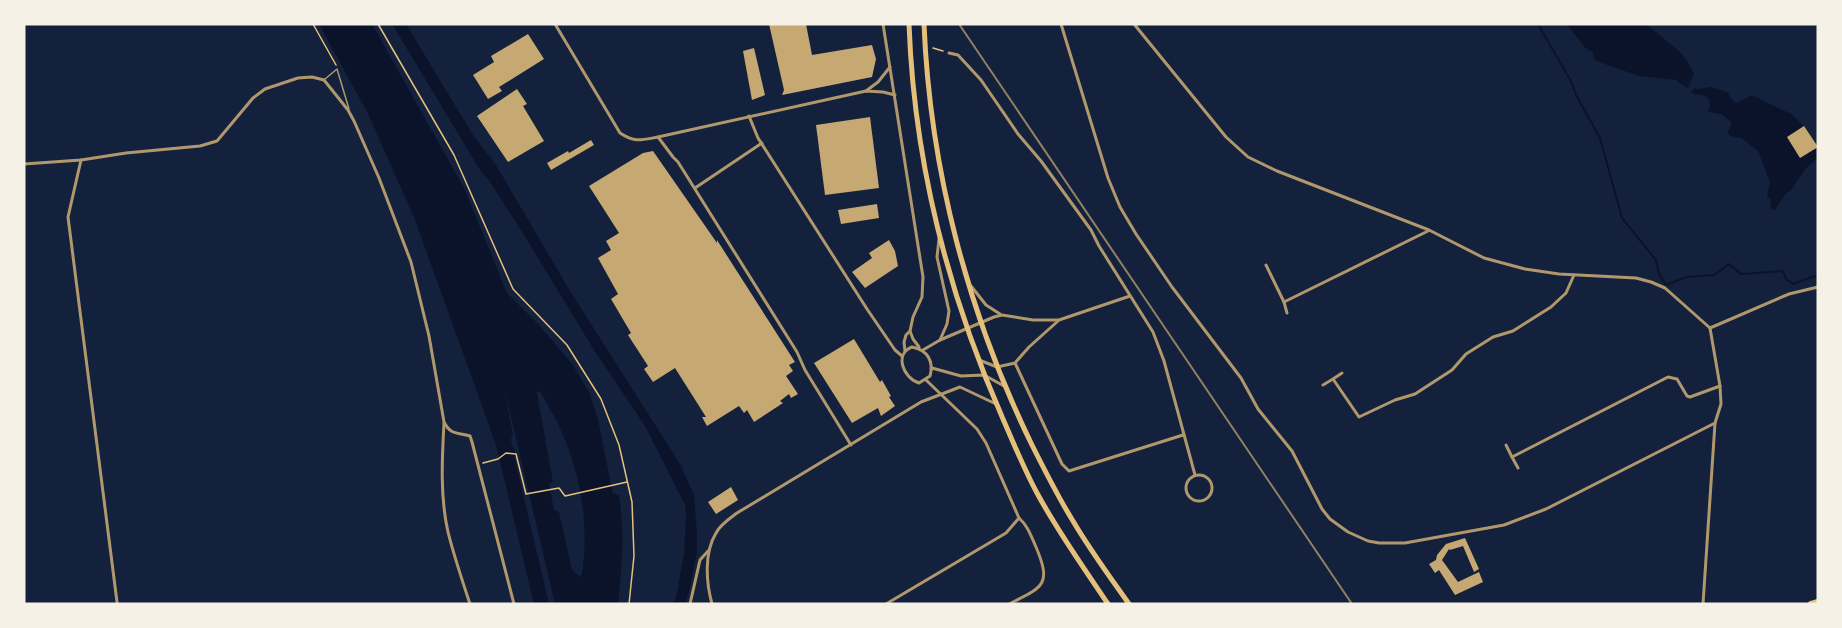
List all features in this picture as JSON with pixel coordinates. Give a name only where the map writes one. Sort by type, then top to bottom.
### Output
[{"type":"highway","points":[[1811,604],[1818,602]]},
{"type":"main road","points":[[909,24],[913,84],[934,214],[966,329],[1023,466],[1041,501],[1108,604]]},
{"type":"main road","points":[[924,24],[927,71],[940,163],[955,237],[981,323],[1005,386],[1048,477],[1072,520],[1129,604]]},
{"type":"street","points":[[555,24],[620,133],[629,139],[638,141],[866,91],[895,95]]},
{"type":"street","points":[[883,24],[923,277],[922,297],[913,317],[910,331],[913,339],[922,349],[928,356],[932,368],[930,376],[919,383],[909,378],[904,370],[902,356],[912,347],[922,349],[1002,315]]},
{"type":"street","points":[[1061,24],[1108,178],[1120,207],[1172,287],[1237,371],[1263,417],[1292,451],[1322,509],[1330,519],[1348,532],[1378,543],[1413,542],[1518,520],[1546,509],[1715,423]]},
{"type":"street","points":[[1134,24],[1226,137],[1240,151],[1257,161],[1429,230],[1471,252],[1498,262],[1524,269],[1574,275],[1636,278],[1651,282],[1665,288],[1710,328],[1721,404],[1715,423],[1703,604]]},
{"type":"street","points":[[949,52],[958,55],[981,80],[1018,134],[1041,161],[1091,230],[1153,332],[1164,361],[1195,475]]},
{"type":"street","points":[[866,91],[878,82],[890,67]]},
{"type":"street","points":[[24,164],[81,160],[200,146],[217,141],[253,98],[265,89],[298,78],[312,77],[324,80],[350,112],[379,178],[411,262],[429,336],[444,422],[442,459],[448,531],[470,604]]},
{"type":"street","points":[[748,116],[762,143],[863,302],[895,350],[902,356]]},
{"type":"street","points":[[658,137],[678,162],[794,345],[805,370],[851,445]]},
{"type":"street","points":[[695,188],[762,143]]},
{"type":"street","points":[[81,160],[69,217],[117,603]]},
{"type":"street","points":[[1284,302],[1429,230]]},
{"type":"street","points":[[940,237],[937,257],[949,310],[947,324],[940,340]]},
{"type":"street","points":[[1266,265],[1287,313]]},
{"type":"street","points":[[1333,379],[1359,417],[1395,400],[1415,394],[1452,370],[1466,354],[1492,337],[1513,332],[1557,303],[1566,293],[1574,275]]},
{"type":"street","points":[[968,283],[986,305],[1002,315],[1033,320],[1059,320],[1130,296]]},
{"type":"street","points":[[1710,328],[1788,294],[1818,287]]},
{"type":"street","points":[[978,360],[997,367],[1015,363],[1059,320]]},
{"type":"street","points":[[905,351],[906,334],[910,331]]},
{"type":"street","points":[[1015,363],[1062,464],[1069,471],[1183,435]]},
{"type":"street","points":[[932,368],[961,376],[984,375],[1005,386]]},
{"type":"street","points":[[1323,385],[1342,373]]},
{"type":"street","points":[[1512,457],[1668,377],[1677,379],[1687,396],[1690,397],[1720,386]]},
{"type":"street","points":[[926,380],[977,429],[986,443],[1019,518],[1026,525],[1044,567],[1044,578],[1038,588],[1009,604]]},
{"type":"street","points":[[712,604],[708,591],[710,548],[716,532],[737,513],[921,402],[960,387],[996,404]]},
{"type":"street","points":[[444,422],[456,434],[470,436],[514,604]]},
{"type":"street","points":[[1506,446],[1518,468]]},
{"type":"street","points":[[1195,475],[1205,476],[1212,484],[1211,496],[1203,501],[1192,500],[1186,491],[1186,484],[1195,475]]},
{"type":"street","points":[[886,604],[1006,532],[1019,518]]},
{"type":"street","points":[[690,604],[700,560],[710,548]]},
{"type":"lane","points":[[324,80],[337,69],[350,112]]},
{"type":"path","points":[[314,24],[337,69]]},
{"type":"path","points":[[378,24],[454,155],[513,289],[567,345],[598,393],[619,445],[633,512],[633,572],[629,604]]},
{"type":"path","points":[[932,48],[949,52]]},
{"type":"path","points":[[478,464],[498,459],[507,453],[516,454],[526,494],[559,488],[565,496],[628,482]]},
{"type":"water","points":[[319,24],[372,24],[464,188],[507,293],[539,325],[572,364],[589,392],[598,419],[613,494],[619,495],[622,550],[618,604],[555,604],[504,387],[513,435],[512,447],[514,447],[516,456],[514,456],[549,604],[534,604],[496,445],[414,217],[367,112]],"holes":[[[539,391],[562,433],[576,472],[584,533],[584,553],[580,577],[572,570],[559,512],[554,510],[549,484],[553,482],[537,393]]]},
{"type":"water","points":[[392,24],[406,24],[473,135],[496,165],[570,291],[680,464],[694,495],[697,533],[697,552],[685,604],[673,604],[684,553],[685,505],[645,426],[594,350],[521,230],[480,170]]},
{"type":"water","points":[[1567,24],[1646,24],[1687,60],[1694,74],[1688,88],[1677,80],[1639,76],[1599,62],[1594,59],[1593,52],[1585,48]]},
{"type":"water","points":[[1711,87],[1727,92],[1736,103],[1751,96],[1756,97],[1791,114],[1804,126],[1787,138],[1800,158],[1818,147],[1818,158],[1806,168],[1775,210],[1772,210],[1771,200],[1767,196],[1770,182],[1758,151],[1741,138],[1727,133],[1731,122],[1721,114],[1708,112],[1710,106],[1708,98],[1691,93],[1694,88]]},
{"type":"building","points":[[769,24],[806,24],[812,55],[872,45],[876,59],[872,77],[782,95],[784,90]]},
{"type":"building","points":[[528,34],[544,59],[499,87],[502,91],[488,99],[473,75],[494,62],[491,56]]},
{"type":"building","points":[[754,48],[765,95],[752,100],[743,51]]},
{"type":"building","points":[[517,89],[527,104],[523,106],[544,141],[508,162],[477,116]]},
{"type":"building","points":[[870,117],[879,188],[825,195],[816,125]]},
{"type":"building","points":[[1804,126],[1818,147],[1800,158],[1787,137]]},
{"type":"building","points":[[591,140],[594,145],[551,170],[547,163]]},
{"type":"building","points":[[653,151],[717,243],[717,240],[795,362],[789,365],[793,371],[786,376],[798,394],[791,398],[789,394],[780,401],[783,403],[754,422],[747,410],[744,413],[739,406],[707,426],[702,417],[706,417],[675,368],[653,382],[644,369],[648,366],[628,335],[631,333],[611,299],[618,294],[598,258],[611,250],[606,241],[619,233],[589,186],[643,153]]},
{"type":"building","points":[[877,204],[879,218],[841,224],[838,210]]},
{"type":"building","points":[[889,240],[895,251],[898,266],[865,288],[852,272],[872,258],[869,253]]},
{"type":"building","points":[[854,339],[880,382],[882,380],[895,406],[881,416],[878,408],[852,423],[814,363]]},
{"type":"building","points":[[731,487],[738,500],[716,514],[708,502]]},
{"type":"building","points":[[1465,538],[1479,569],[1474,572],[1463,546],[1449,549],[1442,560],[1458,582],[1479,572],[1483,582],[1455,595],[1439,570],[1435,573],[1429,564],[1436,560],[1437,555],[1446,544]]},
{"type":"waterway","points":[[1538,24],[1600,138],[1622,218],[1656,260],[1659,274],[1666,285],[1687,277],[1714,275],[1729,264],[1741,274],[1783,271],[1786,279],[1793,284],[1814,276],[1818,278]]},
{"type":"railway","points":[[959,24],[1352,604]]}]
